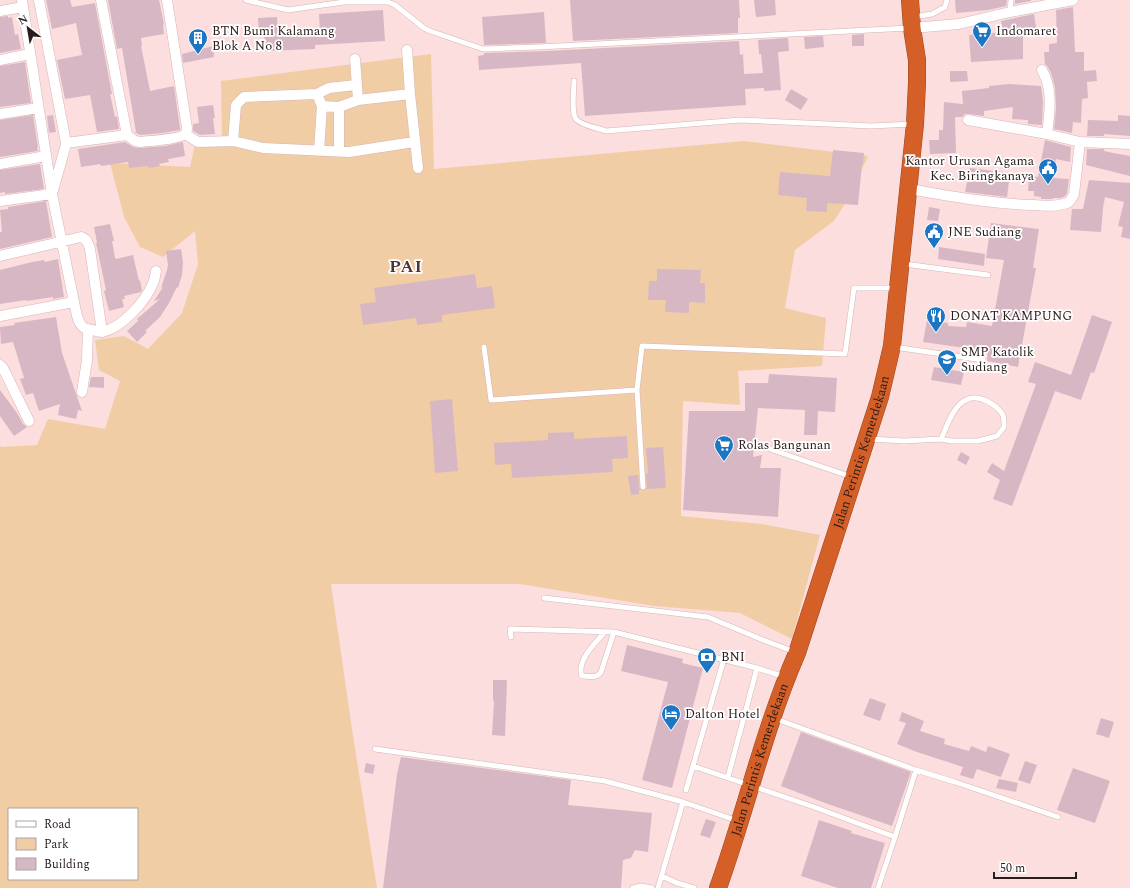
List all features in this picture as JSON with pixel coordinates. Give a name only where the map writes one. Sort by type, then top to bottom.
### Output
[{"type":"highway","name":"Jalan Perintis Kemerdekaan","points":[[718,888],[786,678],[797,653],[853,477],[867,438],[880,397],[892,346],[915,124],[917,60],[911,23],[910,0]]},
{"type":"street","points":[[39,0],[66,143],[66,148],[52,194]]},
{"type":"street","points":[[101,0],[127,135],[135,141],[140,142],[171,139],[183,136],[187,128],[167,0]]},
{"type":"street","points":[[911,23],[959,24],[1056,2],[1073,0]]},
{"type":"street","points":[[0,11],[23,3],[52,194],[74,302],[78,318],[82,326],[102,332],[112,328],[134,313],[150,289],[156,271]]},
{"type":"street","points":[[407,50],[414,142],[418,168]]},
{"type":"street","points":[[0,60],[30,54]]},
{"type":"street","points":[[355,59],[358,100]]},
{"type":"street","points":[[1042,70],[1049,89],[1047,134]]},
{"type":"street","points":[[233,141],[236,105],[244,97],[317,94],[330,88],[356,85]]},
{"type":"street","points":[[317,94],[322,106],[319,151]]},
{"type":"street","points":[[322,106],[339,107],[358,100],[410,94]]},
{"type":"street","points":[[339,107],[339,151]]},
{"type":"street","points":[[0,114],[38,108]]},
{"type":"street","points":[[968,120],[1047,134],[1080,142],[1130,144]]},
{"type":"street","points":[[185,134],[198,142],[233,141],[263,148],[319,151],[349,152],[414,142]]},
{"type":"street","points":[[66,143],[127,135]]},
{"type":"street","points":[[909,189],[1010,205],[1048,206],[1068,203],[1074,194],[1080,142]]},
{"type":"street","points":[[0,164],[46,156]]},
{"type":"street","points":[[0,201],[52,194]]},
{"type":"street","points":[[0,256],[81,237],[84,238],[90,249],[102,332]]},
{"type":"street","points":[[0,316],[74,302]]},
{"type":"street","points":[[82,392],[88,360],[88,329]]},
{"type":"street","points":[[0,365],[3,368],[29,421]]},
{"type":"lane","points":[[246,0],[288,10],[344,2],[388,2],[396,5],[424,28],[430,31],[483,49],[538,47],[911,23],[945,7],[947,0]]},
{"type":"lane","points":[[1010,12],[1011,0]]},
{"type":"lane","points":[[574,81],[573,114],[576,120],[587,126],[606,131],[740,120],[871,126],[915,124]]},
{"type":"lane","points":[[901,264],[988,275]]},
{"type":"lane","points":[[643,487],[637,390],[642,346],[845,354],[854,288],[898,288]]},
{"type":"lane","points":[[892,346],[982,360]]},
{"type":"lane","points":[[484,347],[491,400],[637,390]]},
{"type":"lane","points":[[867,438],[904,441],[941,438],[951,441],[978,441],[997,436],[1004,427],[1004,417],[996,406],[985,400],[976,398],[966,399],[954,410],[941,438]]},
{"type":"lane","points":[[764,447],[853,477]]},
{"type":"lane","points":[[544,598],[708,617],[797,653]]},
{"type":"lane","points":[[511,637],[510,629],[614,632],[747,665],[786,678]]},
{"type":"lane","points":[[605,632],[581,665],[580,673],[582,676],[599,676],[614,632]]},
{"type":"lane","points":[[686,790],[724,659]]},
{"type":"lane","points":[[728,777],[757,668]]},
{"type":"lane","points":[[773,718],[916,770],[1058,817]]},
{"type":"lane","points":[[375,749],[605,781],[683,802],[740,822]]},
{"type":"lane","points":[[693,766],[814,807],[895,837]]},
{"type":"lane","points":[[878,888],[916,770]]},
{"type":"lane","points":[[658,888],[683,802]]},
{"type":"lane","points":[[662,876],[677,883],[694,888]]},
{"type":"lane","points":[[633,888],[641,886],[652,888]]},
{"type":"green space","points":[[431,54],[434,169],[744,141],[868,156],[851,194],[834,221],[795,250],[785,308],[826,318],[822,366],[738,371],[740,405],[683,401],[681,516],[762,524],[820,535],[792,639],[740,613],[654,606],[520,584],[331,584],[377,888],[0,888],[0,445],[1,447],[37,445],[48,419],[105,429],[120,381],[99,370],[95,340],[124,336],[148,349],[182,313],[198,264],[195,231],[163,257],[140,247],[124,217],[110,163],[190,167],[195,145],[222,139],[221,81]]},
{"type":"building","points":[[46,0],[70,0],[72,7],[95,3],[112,94],[110,94],[115,117],[117,116],[119,129],[97,132],[90,95],[65,99],[57,60],[82,55],[76,23],[52,29]]},
{"type":"building","points":[[108,0],[159,0],[164,24],[164,34],[141,38],[141,46],[150,91],[174,86],[180,130],[140,135],[134,132],[136,132],[122,48],[117,49]]},
{"type":"building","points":[[570,0],[739,0],[740,18],[738,18],[738,33],[573,41]]},
{"type":"building","points":[[754,0],[775,0],[776,15],[756,17]]},
{"type":"building","points":[[955,0],[1007,0],[1006,6],[988,10],[956,13]]},
{"type":"building","points":[[1015,0],[1031,0],[1031,1],[1015,4]]},
{"type":"building","points":[[1073,7],[1075,52],[1084,52],[1084,71],[1096,70],[1097,81],[1087,82],[1088,98],[1082,99],[1081,123],[1073,122],[1072,133],[1054,129],[1056,108],[1055,87],[1051,73],[1045,64],[1044,52],[1049,52],[1049,44],[1057,43],[1056,10]]},
{"type":"building","points":[[383,10],[385,41],[315,45],[315,49],[265,51],[264,32],[259,33],[258,18],[277,17],[278,34],[320,32],[319,14]]},
{"type":"building","points":[[544,12],[546,43],[484,45],[482,17]]},
{"type":"building","points":[[1034,14],[1037,34],[1023,37],[1023,59],[971,62],[969,35],[1003,32],[1001,21]]},
{"type":"building","points":[[8,16],[8,18],[12,17],[15,35],[18,34],[21,49],[0,53],[0,17]]},
{"type":"building","points":[[864,34],[864,46],[852,46],[852,35]]},
{"type":"building","points":[[823,36],[824,47],[805,49],[804,37]]},
{"type":"building","points":[[788,38],[789,51],[778,52],[781,90],[764,91],[764,88],[745,89],[746,105],[585,116],[581,63],[479,70],[478,56],[484,55],[484,53],[739,41],[740,55],[743,54],[744,74],[763,73],[758,40]]},
{"type":"building","name":"BTN Bumi Kalamang Blok A No 8","points":[[213,46],[214,57],[183,63],[182,54]]},
{"type":"building","points":[[25,62],[31,103],[0,107],[0,66]]},
{"type":"building","points":[[950,71],[967,71],[968,81],[950,82]]},
{"type":"building","points":[[1009,84],[1041,86],[1043,101],[1042,125],[1028,124],[1028,120],[1012,119],[1013,107],[984,111],[984,116],[965,114],[962,117],[955,117],[956,153],[930,154],[929,140],[939,140],[939,130],[943,130],[944,102],[963,104],[962,91]]},
{"type":"building","points":[[791,89],[808,99],[801,110],[785,100]]},
{"type":"building","points":[[213,105],[215,134],[200,135],[193,131],[193,124],[199,123],[197,107]]},
{"type":"building","points":[[33,115],[38,151],[0,157],[0,120]]},
{"type":"building","points":[[53,115],[56,132],[49,133],[47,116]]},
{"type":"building","points":[[1118,115],[1130,116],[1130,136],[1104,134],[1104,136],[1087,136],[1088,120],[1118,121]]},
{"type":"building","points":[[1045,140],[1071,147],[1070,162],[1056,159],[1053,178],[1069,179],[1067,193],[1061,198],[1041,199],[1041,197],[1034,196],[1034,191],[1028,191],[1029,176],[1038,177]]},
{"type":"building","points":[[125,142],[133,147],[140,148],[165,146],[183,142],[185,156],[168,159],[169,162],[159,164],[160,166],[149,168],[148,166],[129,168],[128,162],[81,167],[78,149]]},
{"type":"building","points":[[1087,149],[1104,149],[1104,151],[1130,156],[1130,176],[1086,165]]},
{"type":"building","points":[[833,150],[864,153],[858,205],[827,203],[827,212],[806,211],[807,198],[778,195],[780,172],[830,176]]},
{"type":"building","points":[[40,164],[44,189],[5,194],[5,192],[0,193],[0,170]]},
{"type":"building","points":[[970,168],[1010,173],[1007,197],[965,192]]},
{"type":"building","points":[[1089,180],[1130,183],[1130,239],[1121,237],[1123,227],[1118,226],[1124,202],[1105,197],[1101,232],[1070,230],[1072,209],[1083,209]]},
{"type":"building","points":[[46,201],[52,237],[0,249],[0,232],[2,232],[0,210],[8,209],[8,207]]},
{"type":"building","points":[[929,207],[940,209],[938,221],[927,220]]},
{"type":"building","points":[[991,223],[1039,229],[1033,268],[1036,268],[1018,367],[987,361],[988,349],[972,349],[923,342],[927,320],[948,323],[948,326],[966,327],[967,322],[992,326],[1004,260],[986,258]]},
{"type":"building","points":[[110,224],[114,241],[112,241],[115,258],[133,255],[142,290],[141,292],[124,296],[125,299],[122,299],[124,307],[109,311],[104,291],[106,290],[94,227]]},
{"type":"building","points":[[939,247],[985,254],[984,266],[938,259]]},
{"type":"building","points":[[181,249],[183,262],[182,275],[178,288],[177,287],[160,317],[145,331],[147,332],[137,342],[127,331],[138,321],[137,319],[160,299],[154,301],[163,287],[161,288],[168,265],[166,251]]},
{"type":"building","points":[[58,259],[64,297],[0,304],[0,270],[32,262],[44,260],[45,262]]},
{"type":"building","points":[[657,269],[701,270],[700,283],[705,283],[705,303],[689,302],[689,313],[665,312],[666,300],[648,300],[649,281],[657,281]]},
{"type":"building","points":[[475,274],[477,288],[492,286],[495,308],[442,315],[442,322],[417,325],[416,318],[363,325],[360,304],[376,302],[374,288]]},
{"type":"building","points":[[1092,315],[1112,322],[1094,373],[1091,372],[1081,400],[1055,391],[1012,506],[993,499],[1000,480],[987,472],[992,463],[1004,471],[1036,384],[1028,382],[1035,362],[1071,375]]},
{"type":"building","points":[[56,317],[62,353],[82,411],[78,410],[76,419],[58,415],[60,404],[39,411],[33,393],[26,395],[20,379],[24,378],[13,342],[1,344],[0,327],[15,325],[14,323]]},
{"type":"building","name":"SMP Katolik Sudiang","points":[[934,367],[964,372],[961,385],[931,380]]},
{"type":"building","name":"Rolas Bangunan","points":[[769,374],[837,378],[835,412],[818,411],[817,435],[804,435],[805,410],[758,408],[753,457],[762,455],[760,468],[781,468],[778,517],[683,510],[689,411],[745,411],[745,383],[768,383]]},
{"type":"building","points":[[91,377],[104,377],[104,388],[89,387]]},
{"type":"building","points":[[0,390],[23,424],[27,427],[14,436],[0,416]]},
{"type":"building","points":[[452,399],[458,471],[435,473],[430,401]]},
{"type":"building","points":[[574,432],[574,439],[627,436],[628,458],[612,459],[613,472],[512,478],[511,464],[495,465],[494,443],[548,440],[548,433]]},
{"type":"building","points":[[663,447],[666,488],[646,489],[646,474],[648,473],[646,448]]},
{"type":"building","points":[[961,452],[970,457],[966,465],[957,460]]},
{"type":"building","points":[[638,475],[640,490],[639,494],[631,495],[628,476]]},
{"type":"building","name":"Dalton Hotel","points":[[627,645],[683,659],[682,663],[703,668],[672,788],[642,780],[668,682],[621,671]]},
{"type":"building","points":[[493,680],[507,680],[505,736],[492,735],[494,701]]},
{"type":"building","points":[[870,698],[886,704],[880,721],[863,715]]},
{"type":"building","points":[[902,712],[924,721],[920,731],[945,739],[944,744],[969,751],[971,746],[986,752],[988,746],[1010,754],[1001,777],[977,769],[973,779],[960,775],[963,767],[897,744],[906,723],[899,721]]},
{"type":"building","points":[[1101,718],[1114,722],[1109,738],[1096,734]]},
{"type":"building","points":[[801,732],[911,772],[892,826],[781,786]]},
{"type":"building","points":[[401,757],[571,780],[568,805],[652,813],[648,852],[635,850],[631,858],[623,860],[621,888],[383,888],[397,774]]},
{"type":"building","points":[[1025,761],[1037,765],[1030,784],[1018,780]]},
{"type":"building","points":[[366,763],[375,765],[373,774],[364,772]]},
{"type":"building","points":[[1073,768],[1110,781],[1095,823],[1057,810]]},
{"type":"building","points":[[999,779],[1018,783],[1016,792],[996,788]]},
{"type":"building","points":[[706,819],[716,822],[710,838],[700,835]]},
{"type":"building","points":[[819,820],[852,831],[851,833],[885,843],[871,888],[838,888],[801,876]]},
{"type":"place","name":"Indomaret","points":[[982,48]]},
{"type":"place","name":"BTN Bumi Kalamang Blok A No 8","points":[[198,55]]},
{"type":"place","name":"Kantor Urusan Agama Kec. Biringkanaya","points":[[1048,185]]},
{"type":"place","name":"JNE Sudiang","points":[[934,249]]},
{"type":"place","name":"DONAT KAMPUNG","points":[[936,333]]},
{"type":"place","name":"SMP Katolik Sudiang","points":[[947,376]]},
{"type":"place","name":"Rolas Bangunan","points":[[724,462]]},
{"type":"place","name":"BNI","points":[[707,674]]},
{"type":"place","name":"Dalton Hotel","points":[[671,731]]},
{"type":"district","name":"PAI","points":[[406,267]]}]
